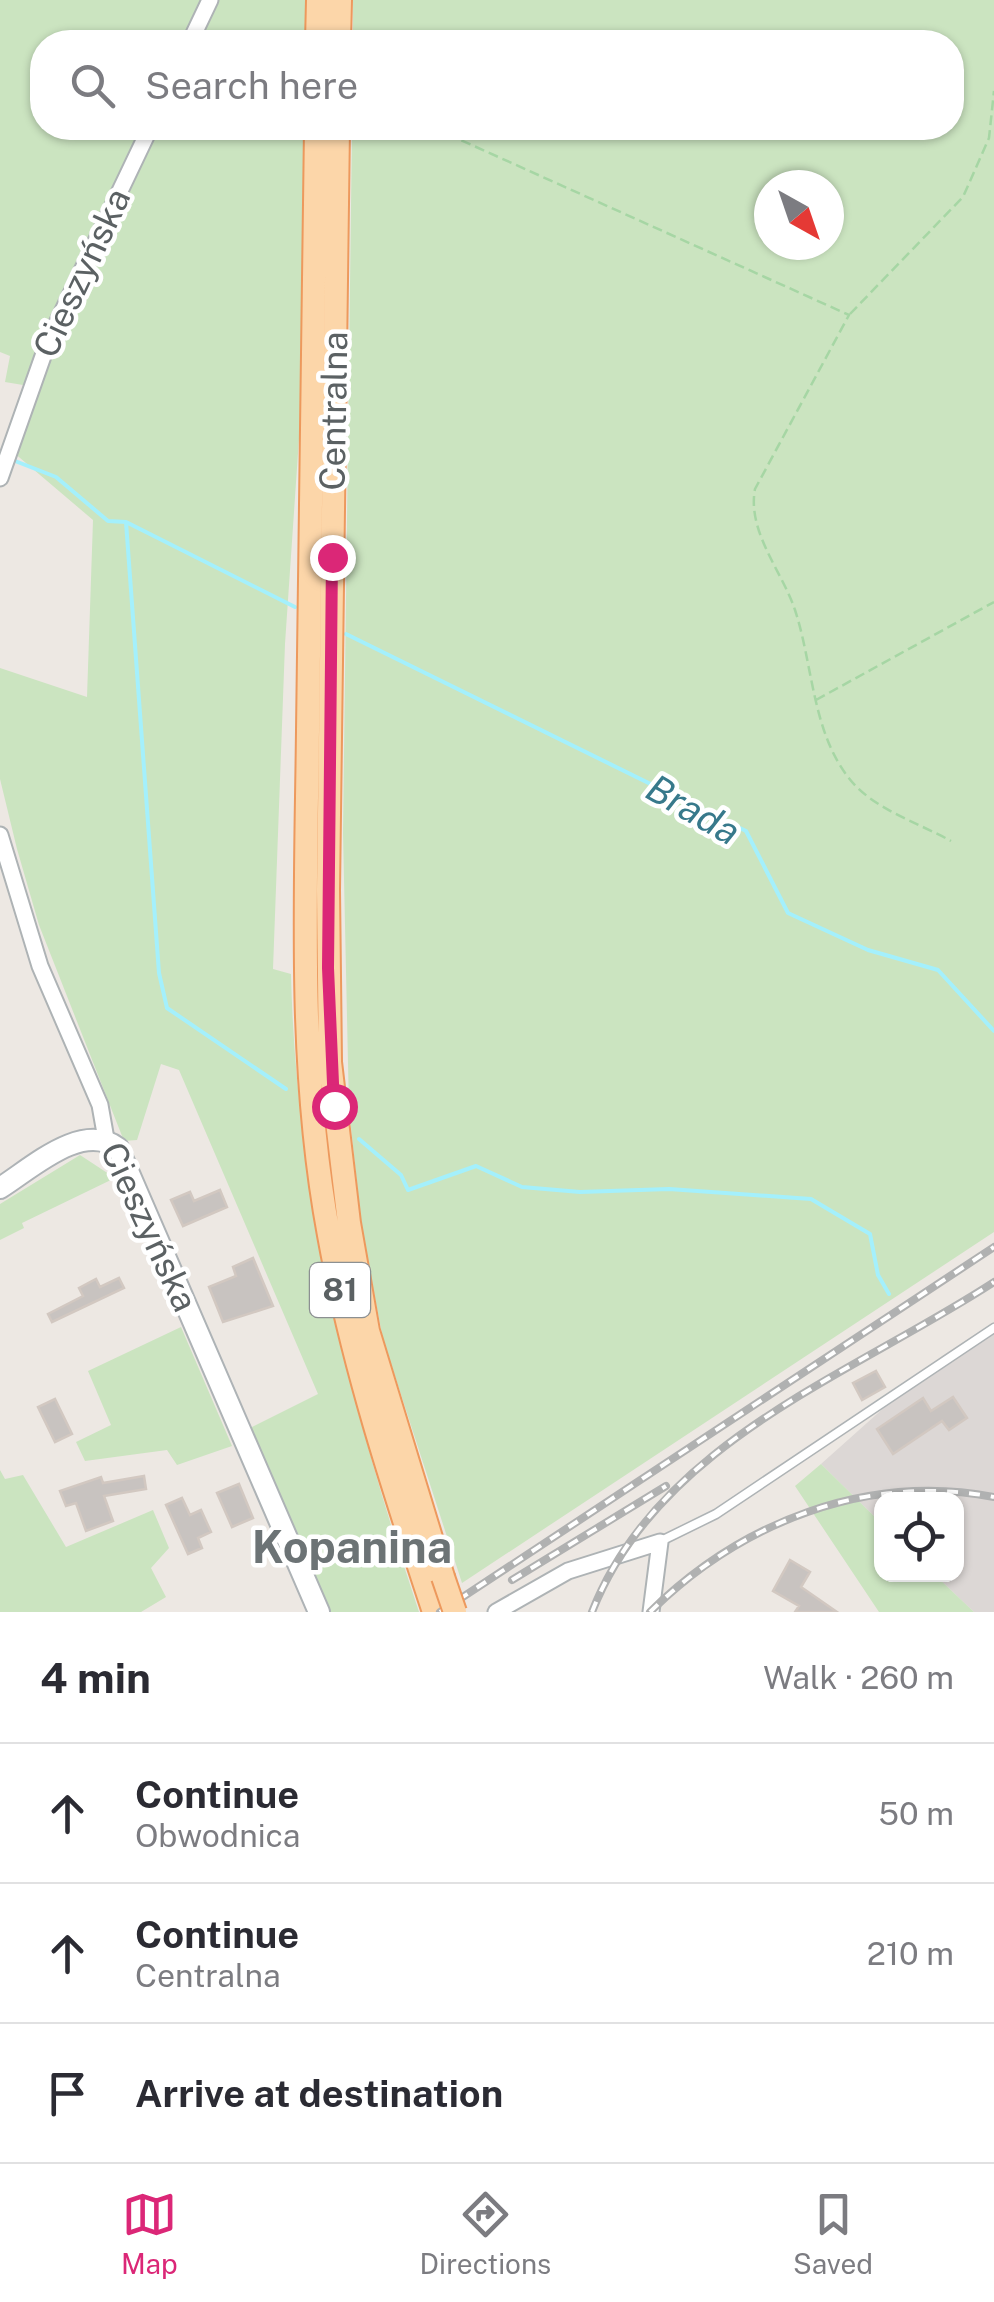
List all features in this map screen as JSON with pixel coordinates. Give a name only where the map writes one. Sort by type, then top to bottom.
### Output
[{"type":"main road","points":[[318,0],[318,30]]},
{"type":"main road","points":[[340,0],[340,30]]},
{"type":"main road","name":"Centralna","points":[[316,140],[306,983],[312,1096],[328,1233],[364,1389],[435,1583]]},
{"type":"main road","name":"Centralna","points":[[338,140],[328,995],[338,1135],[368,1331],[435,1583]]},
{"type":"main road","name":"81","points":[[434,1612],[435,1583]]},
{"type":"main road","name":"81","points":[[435,1583],[455,1612]]},
{"type":"street","points":[[196,30],[210,0]]},
{"type":"street","name":"Cieszyńska","points":[[2,473],[48,342],[144,140]]},
{"type":"street","name":"Cieszyńska","points":[[0,835],[40,966],[100,1105],[106,1139],[123,1158],[319,1612]]},
{"type":"street","points":[[0,1188],[83,1138],[106,1139]]},
{"type":"street","points":[[496,1612],[568,1570],[660,1542],[651,1612]]},
{"type":"lane","points":[[660,1542],[716,1514],[994,1328]]},
{"type":"path","points":[[951,841],[876,803],[849,779],[831,750],[795,610],[757,526],[752,504],[762,476],[849,315],[963,197],[988,138],[994,91]]},
{"type":"path","points":[[461,140],[849,315]]},
{"type":"path","points":[[816,700],[994,602]]},
{"type":"shaded area","points":[[994,1322],[994,1612],[974,1612],[942,1582],[964,1582],[964,1492],[874,1492],[874,1516],[821,1464],[942,1356]]},
{"type":"green space","points":[[0,0],[306,0],[306,30],[30,30],[30,140],[305,140],[303,380],[285,644],[273,969],[291,974],[303,1137],[331,1298],[371,1456],[419,1612],[328,1612],[248,1429],[318,1394],[179,1070],[161,1064],[137,1140],[124,1141],[39,925],[0,779],[0,668],[87,697],[93,520],[13,452],[41,388],[5,382],[10,356],[0,352]]},
{"type":"green space","points":[[353,0],[994,0],[994,1232],[462,1583],[383,1339],[362,1231],[349,1109],[343,833],[352,140],[964,140],[964,30],[353,30]]},
{"type":"green space","points":[[80,1155],[115,1178],[22,1223],[24,1228],[0,1240],[0,1204]]},
{"type":"green space","points":[[181,1327],[232,1446],[177,1465],[167,1450],[85,1461],[76,1442],[111,1425],[88,1371]]},
{"type":"green space","points":[[821,1464],[874,1516],[874,1582],[942,1582],[974,1612],[879,1612],[795,1486]]},
{"type":"green space","points":[[0,1470],[5,1479],[23,1475],[66,1547],[153,1510],[169,1548],[151,1568],[166,1597],[141,1612],[0,1612]]},
{"type":"building","points":[[220,1190],[227,1207],[183,1226],[171,1200],[190,1192],[194,1201]]},
{"type":"building","points":[[253,1258],[273,1306],[223,1322],[209,1287],[236,1276],[233,1267]]},
{"type":"building","points":[[119,1278],[124,1288],[52,1322],[48,1314],[83,1296],[79,1288],[96,1279],[100,1287]]},
{"type":"building","points":[[876,1371],[885,1387],[862,1400],[853,1383]]},
{"type":"building","points":[[953,1397],[967,1418],[949,1430],[942,1421],[893,1454],[877,1429],[923,1398],[931,1411]]},
{"type":"building","points":[[55,1399],[72,1434],[55,1442],[38,1407]]},
{"type":"building","points":[[144,1476],[146,1489],[104,1496],[113,1521],[86,1531],[76,1503],[66,1506],[60,1491],[101,1477],[103,1483]]},
{"type":"building","points":[[239,1484],[253,1518],[232,1527],[217,1493]]},
{"type":"building","points":[[182,1498],[190,1515],[201,1510],[211,1532],[198,1538],[202,1548],[188,1554],[166,1505]]},
{"type":"building","points":[[790,1560],[810,1572],[801,1587],[837,1612],[795,1612],[799,1606],[773,1591]]},
{"type":"waterway","name":"Brada","points":[[10,459],[56,477],[108,521],[126,522],[295,607]]},
{"type":"waterway","points":[[126,522],[159,973],[167,1008],[286,1089]]},
{"type":"waterway","name":"Brada","points":[[346,634],[746,831],[788,913],[868,950],[938,970],[994,1031]]},
{"type":"waterway","points":[[359,1139],[401,1175],[408,1190],[476,1166],[522,1187],[580,1192],[669,1189],[811,1199],[870,1234],[878,1275],[889,1294]]},
{"type":"railway","points":[[440,1612],[994,1247]]},
{"type":"railway","points":[[592,1612],[622,1553],[663,1502],[711,1457],[822,1382],[994,1282]]},
{"type":"railway","points":[[512,1580],[666,1486]]},
{"type":"railway","points":[[650,1612],[724,1553],[808,1512],[853,1499],[899,1492],[946,1491],[994,1497]]},
{"type":"district","name":"Kopanina","points":[[352,1547]]},
{"type":"route","points":[[332,557],[328,968],[334,1106]]}]
